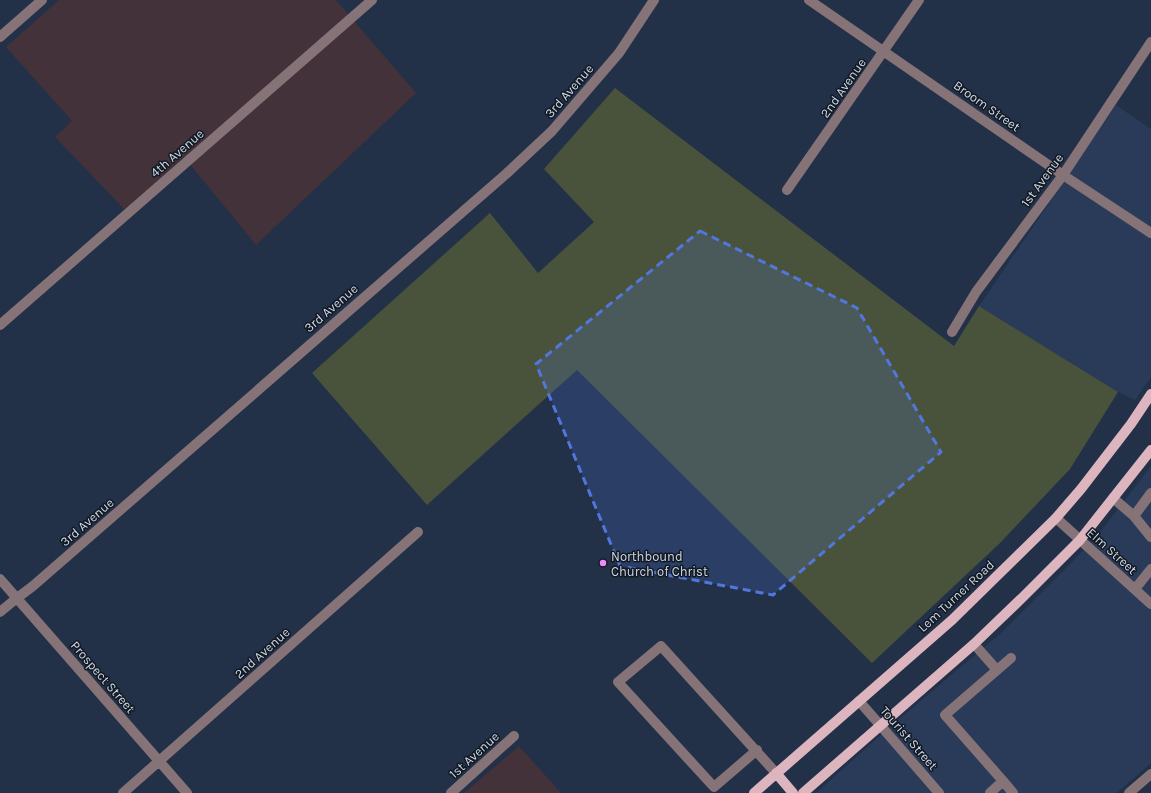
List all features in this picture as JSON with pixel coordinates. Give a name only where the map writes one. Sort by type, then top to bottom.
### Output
[{"type":"main road","name":"Lem Turner Road","points":[[754,793],[952,620],[1056,518],[1081,489],[1131,424],[1151,394]]},
{"type":"main road","points":[[803,793],[974,644],[1080,540],[1151,450]]},
{"type":"main road","points":[[776,773],[793,793]]},
{"type":"street","points":[[0,37],[42,0]]},
{"type":"street","name":"4th Avenue","points":[[0,325],[372,0]]},
{"type":"street","name":"3rd Avenue","points":[[0,612],[33,586],[506,174],[552,131],[619,53],[654,0]]},
{"type":"street","name":"Broom Street","points":[[809,0],[1063,175],[1151,233]]},
{"type":"street","name":"2nd Avenue","points":[[787,190],[919,0]]},
{"type":"street","name":"1st Avenue","points":[[952,332],[976,292],[1063,175],[1151,42]]},
{"type":"street","points":[[1134,516],[1151,493]]},
{"type":"street","points":[[1113,498],[1134,516],[1151,536]]},
{"type":"street","name":"Elm Street","points":[[1056,518],[1151,604]]},
{"type":"street","name":"2nd Avenue","points":[[123,793],[418,532]]},
{"type":"street","points":[[1135,589],[1151,569]]},
{"type":"street","name":"Prospect Street","points":[[0,579],[187,793]]},
{"type":"street","points":[[974,644],[997,670]]},
{"type":"street","points":[[757,750],[714,787],[618,682],[661,646],[757,750],[776,773]]},
{"type":"street","points":[[1011,658],[946,715],[1013,793]]},
{"type":"street","name":"Tourist Street","points":[[858,701],[939,793]]},
{"type":"street","name":"1st Avenue","points":[[451,793],[514,736]]},
{"type":"street","points":[[1129,793],[1151,774]]},
{"type":"street","points":[[990,793],[1003,782]]},
{"type":"highlighted area","points":[[700,231],[857,308],[941,452],[773,595],[620,566],[536,364]]},
{"type":"shaded area","points":[[59,0],[336,0],[416,93],[256,245],[184,157],[125,210],[55,137],[72,121],[6,47]]},
{"type":"shaded area","points":[[1116,105],[1151,129],[1151,377],[1135,400],[1118,392],[979,306]]},
{"type":"shaded area","points":[[1151,466],[1151,763],[1117,793],[816,793],[892,725],[1001,633],[1097,536]]},
{"type":"shaded area","points":[[519,746],[561,793],[464,793]]},
{"type":"green space","points":[[615,88],[954,346],[979,306],[1118,392],[1070,469],[1000,543],[872,663],[577,370],[427,505],[312,373],[490,213],[538,273],[594,222],[544,169]]},
{"type":"place","name":"Northbound Church of Christ","points":[[603,563]]}]
